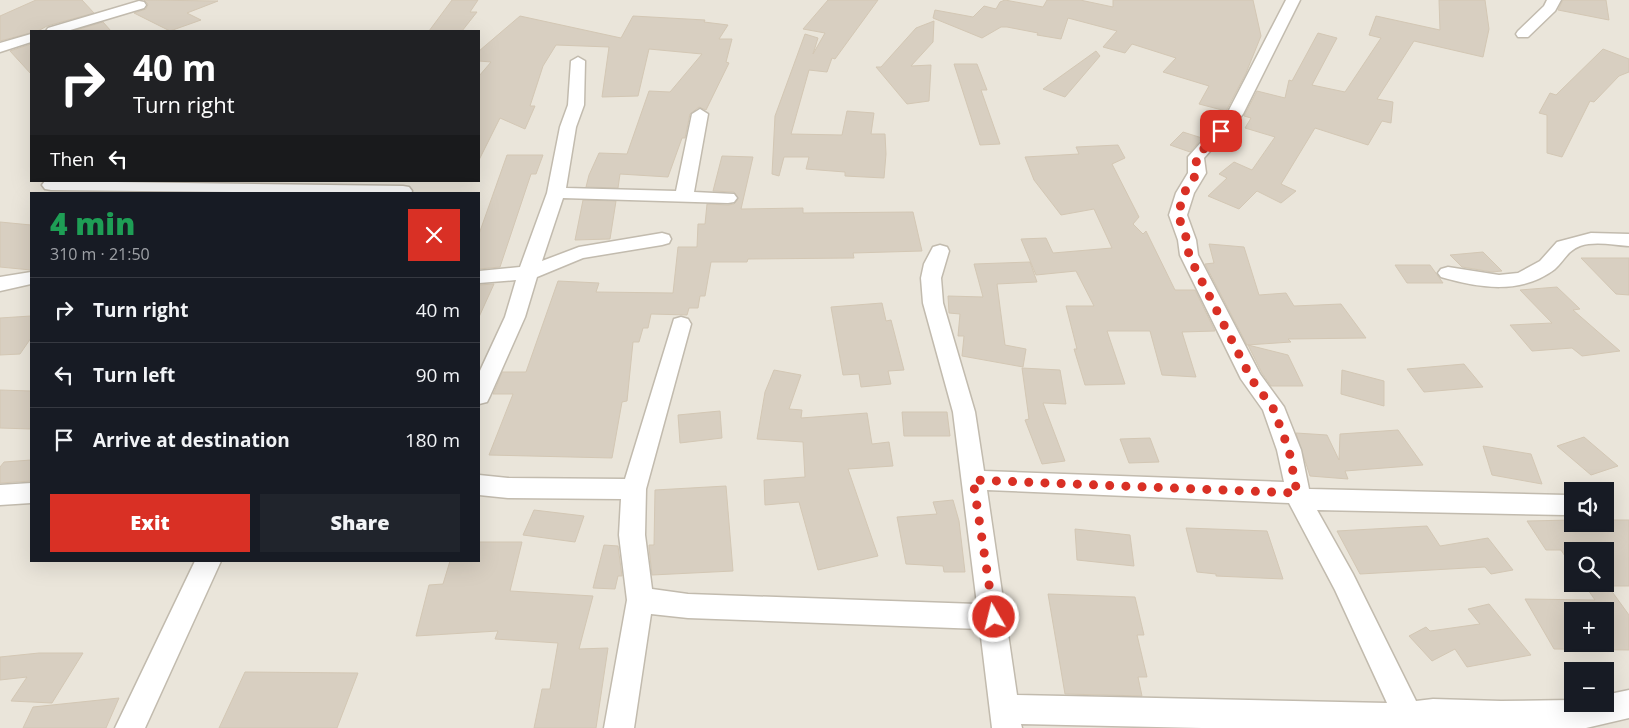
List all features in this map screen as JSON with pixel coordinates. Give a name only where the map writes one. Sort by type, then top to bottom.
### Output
[{"type":"street","points":[[1293,0],[1235,114],[1196,157],[1197,173],[1184,193],[1178,215],[1187,240],[1189,256],[1252,380],[1273,408],[1289,450],[1298,496],[1344,582],[1404,721]]},
{"type":"street","points":[[1523,34],[1550,8],[1554,0]]},
{"type":"street","points":[[56,30],[139,5]]},
{"type":"street","points":[[0,48],[30,38]]},
{"type":"street","points":[[480,394],[515,317],[528,272],[556,193],[568,127],[576,105],[578,61]]},
{"type":"street","points":[[684,197],[700,114]]},
{"type":"street","points":[[51,185],[404,189]]},
{"type":"street","points":[[556,193],[728,198]]},
{"type":"street","points":[[1448,273],[1486,282],[1518,281],[1549,264],[1556,253],[1568,244],[1592,237],[1629,240]]},
{"type":"street","points":[[480,277],[528,272],[579,253],[662,239]]},
{"type":"street","points":[[940,251],[934,264],[931,278],[933,303],[964,412],[994,617],[1006,718],[1404,721],[1433,713],[1501,716],[1584,714],[1629,704]]},
{"type":"street","points":[[0,284],[30,278]]},
{"type":"street","points":[[619,728],[640,600],[632,534],[634,489],[681,324]]},
{"type":"street","points":[[973,480],[1298,496],[1564,505]]},
{"type":"street","points":[[480,485],[508,488],[634,489]]},
{"type":"street","points":[[0,495],[30,493]]},
{"type":"street","points":[[130,728],[208,562]]},
{"type":"street","points":[[640,600],[688,606],[994,617]]},
{"type":"shaded area","points":[[0,0],[1629,0],[1629,728],[0,728]]},
{"type":"building","points":[[36,0],[82,0],[94,13],[47,26],[40,30],[30,30],[30,33],[0,41],[0,16]]},
{"type":"building","points":[[144,0],[218,1],[187,13],[201,20],[173,30],[168,30],[134,13],[146,9],[148,4]]},
{"type":"building","points":[[452,0],[478,0],[470,12],[477,12],[463,30],[430,30]]},
{"type":"building","points":[[828,0],[878,0],[835,59],[832,58],[827,72],[809,70],[791,134],[842,135],[847,111],[874,113],[871,134],[885,134],[884,178],[845,176],[845,172],[806,169],[809,157],[784,157],[779,176],[772,174],[775,116],[805,34],[818,38],[813,54],[825,33],[803,29]]},
{"type":"building","points":[[1005,0],[1043,7],[1047,0],[1080,0],[1113,7],[1113,0],[1253,0],[1261,36],[1246,73],[1226,111],[1199,104],[1209,86],[1163,72],[1176,58],[1132,44],[1125,53],[1103,47],[1117,31],[1068,18],[1061,39],[1007,27],[1001,27],[982,38],[933,18],[935,10],[973,17],[984,6],[996,9],[1000,2]]},
{"type":"building","points":[[1439,0],[1485,0],[1489,29],[1483,57],[1414,41],[1377,99],[1393,102],[1391,123],[1382,121],[1368,145],[1315,128],[1281,184],[1296,191],[1281,203],[1257,191],[1239,209],[1208,196],[1227,178],[1219,174],[1234,162],[1252,170],[1275,137],[1245,128],[1251,118],[1244,116],[1257,91],[1285,98],[1289,80],[1292,81],[1318,33],[1337,38],[1312,85],[1345,92],[1381,38],[1369,35],[1376,16],[1440,30]]},
{"type":"building","points":[[1563,0],[1606,0],[1609,20],[1558,10]]},
{"type":"building","points":[[520,16],[621,38],[633,16],[705,20],[704,22],[728,25],[719,39],[732,39],[726,62],[729,63],[706,110],[699,107],[690,114],[685,138],[682,138],[668,177],[620,174],[618,188],[586,187],[599,153],[627,154],[649,91],[670,92],[702,54],[649,49],[638,96],[602,97],[609,47],[556,45],[543,66],[530,106],[535,106],[525,129],[500,118],[480,158],[480,75],[491,62],[480,61],[480,50]]},
{"type":"building","points":[[934,21],[933,42],[911,66],[931,65],[929,101],[907,104],[876,67],[881,67],[916,28]]},
{"type":"building","points":[[103,22],[110,30],[76,30]]},
{"type":"building","points":[[30,44],[30,73],[10,51]]},
{"type":"building","points":[[1603,49],[1629,59],[1629,72],[1619,76],[1594,102],[1590,101],[1562,157],[1547,153],[1547,115],[1539,113],[1550,93],[1556,95]]},
{"type":"building","points":[[1096,51],[1100,56],[1065,97],[1043,89]]},
{"type":"building","points":[[954,64],[977,64],[987,90],[981,90],[1000,144],[980,145]]},
{"type":"building","points":[[1183,132],[1202,138],[1190,152],[1170,145]]},
{"type":"building","points":[[1118,145],[1125,158],[1112,164],[1139,217],[1133,224],[1143,234],[1146,231],[1175,290],[1195,290],[1215,331],[1182,332],[1196,377],[1162,375],[1150,331],[1107,331],[1125,384],[1085,385],[1074,349],[1077,349],[1066,306],[1094,306],[1076,271],[1036,275],[1021,239],[1046,238],[1053,253],[1112,248],[1094,209],[1061,215],[1034,180],[1025,157],[1079,154],[1076,147]]},
{"type":"building","points":[[507,155],[543,155],[536,174],[531,174],[500,267],[480,269],[480,231]]},
{"type":"building","points":[[722,156],[753,157],[741,209],[803,208],[803,213],[913,212],[922,251],[853,253],[854,258],[748,259],[747,262],[711,262],[705,296],[700,296],[698,308],[689,308],[687,315],[651,314],[648,328],[643,328],[639,342],[633,342],[627,401],[622,402],[612,458],[489,455],[513,394],[493,394],[502,372],[526,372],[558,281],[599,283],[596,292],[673,293],[678,247],[697,247],[698,224],[705,224],[707,204],[728,205],[734,204],[738,199],[734,192],[713,191]]},
{"type":"building","points":[[583,200],[616,201],[610,239],[575,240]]},
{"type":"building","points":[[0,222],[30,225],[30,270],[0,267]]},
{"type":"building","points":[[1209,244],[1244,247],[1259,295],[1286,293],[1294,306],[1341,304],[1366,338],[1288,339],[1291,342],[1247,345],[1205,264],[1214,263]]},
{"type":"building","points":[[1483,252],[1502,271],[1492,272],[1462,267],[1450,255]]},
{"type":"building","points":[[1581,258],[1629,258],[1629,295],[1616,294]]},
{"type":"building","points":[[1030,262],[1037,282],[997,284],[1005,345],[1026,349],[1023,367],[962,356],[964,336],[958,336],[960,314],[949,313],[948,296],[983,297],[974,264]]},
{"type":"building","points":[[1395,265],[1430,265],[1443,283],[1407,283]]},
{"type":"building","points":[[494,284],[480,315],[480,285]]},
{"type":"building","points":[[1557,287],[1580,309],[1573,310],[1620,351],[1582,356],[1572,348],[1532,351],[1510,325],[1552,323],[1520,290]]},
{"type":"building","points":[[882,303],[886,321],[891,320],[904,370],[888,371],[891,384],[861,387],[859,374],[843,375],[831,307]]},
{"type":"building","points":[[30,316],[30,339],[20,354],[0,355],[0,318]]},
{"type":"building","points":[[1248,345],[1288,355],[1303,386],[1271,386]]},
{"type":"building","points":[[1464,364],[1483,387],[1424,392],[1407,369]]},
{"type":"building","points":[[1022,368],[1060,370],[1066,404],[1043,403],[1065,461],[1042,464],[1025,420],[1029,419]]},
{"type":"building","points":[[774,370],[801,375],[789,409],[802,410],[801,418],[867,413],[872,444],[889,442],[893,466],[848,469],[878,556],[818,570],[799,502],[765,505],[764,480],[805,477],[803,442],[757,439],[765,392]]},
{"type":"building","points":[[1342,370],[1384,381],[1384,406],[1341,394]]},
{"type":"building","points":[[0,390],[30,391],[30,429],[0,428]]},
{"type":"building","points":[[720,411],[722,438],[680,443],[678,415]]},
{"type":"building","points":[[902,412],[947,412],[950,436],[904,436]]},
{"type":"building","points":[[1398,430],[1423,465],[1345,471],[1348,479],[1310,476],[1296,433],[1327,435],[1339,460],[1340,434]]},
{"type":"building","points":[[1584,437],[1618,466],[1591,475],[1557,446]]},
{"type":"building","points":[[1150,438],[1159,462],[1129,463],[1120,439]]},
{"type":"building","points":[[1483,446],[1531,454],[1542,484],[1492,475]]},
{"type":"building","points":[[30,460],[30,481],[0,483],[0,467],[4,462]]},
{"type":"building","points":[[726,486],[733,571],[652,575],[649,545],[654,545],[655,490]]},
{"type":"building","points":[[953,500],[959,521],[965,572],[944,572],[943,566],[906,564],[897,517],[937,514],[933,502]]},
{"type":"building","points":[[534,510],[584,516],[575,542],[523,535]]},
{"type":"building","points":[[1564,520],[1564,532],[1614,532],[1614,520],[1629,520],[1629,586],[1614,586],[1614,542],[1564,542],[1564,555],[1561,550],[1546,550],[1527,521]]},
{"type":"building","points":[[1427,526],[1440,546],[1488,538],[1513,570],[1491,574],[1485,567],[1360,574],[1337,531]]},
{"type":"building","points":[[1186,528],[1267,531],[1283,579],[1216,576],[1216,574],[1197,572]]},
{"type":"building","points":[[1075,529],[1130,535],[1134,566],[1077,560]]},
{"type":"building","points":[[480,542],[522,542],[510,591],[593,596],[579,649],[608,648],[596,728],[534,728],[542,689],[550,689],[558,643],[495,639],[498,631],[416,636],[429,585],[443,584],[450,562],[480,562]]},
{"type":"building","points":[[604,545],[618,546],[622,576],[618,576],[615,589],[593,588]]},
{"type":"building","points":[[1590,592],[1612,592],[1629,615],[1629,650],[1614,650],[1614,602],[1564,602],[1564,649],[1554,649],[1525,599],[1595,600]]},
{"type":"building","points":[[1048,594],[1135,597],[1144,635],[1137,635],[1147,677],[1138,677],[1142,696],[1065,694]]},
{"type":"building","points":[[1489,604],[1531,655],[1467,667],[1455,649],[1432,661],[1409,636],[1426,627],[1430,631],[1480,624],[1468,609]]},
{"type":"building","points":[[39,653],[83,653],[52,703],[11,701],[27,677],[0,680],[0,657]]},
{"type":"building","points":[[245,672],[358,673],[337,728],[219,728]]},
{"type":"building","points":[[119,698],[106,728],[23,728],[33,707]]},
{"type":"route","points":[[994,617],[973,480],[1297,493],[1289,450],[1273,408],[1252,380],[1189,256],[1187,240],[1178,215],[1184,193],[1197,173],[1196,157],[1221,131]]}]
